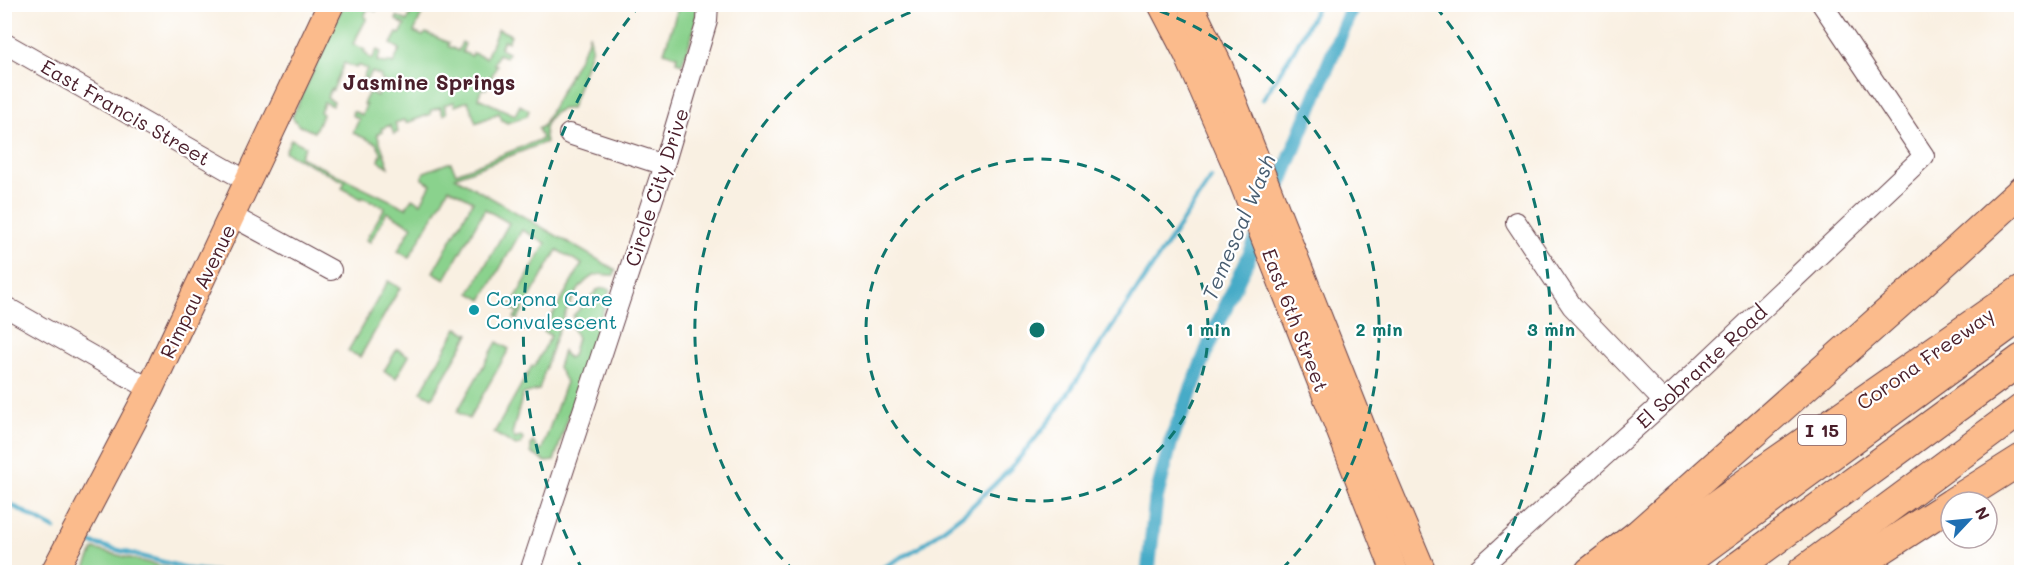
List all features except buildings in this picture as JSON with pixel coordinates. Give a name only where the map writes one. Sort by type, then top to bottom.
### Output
[{"type":"highway","points":[[1590,573],[1648,527],[2022,191]]},
{"type":"highway","name":"Corona Freeway","points":[[1624,573],[2022,290]]},
{"type":"highway","points":[[1671,573],[2020,339]]},
{"type":"highway","points":[[1706,573],[2020,339]]},
{"type":"highway","points":[[1731,573],[2020,339]]},
{"type":"highway","points":[[1765,573],[2022,384]]},
{"type":"highway","points":[[1802,573],[2022,409]]},
{"type":"highway","points":[[1973,490],[2022,459]]},
{"type":"highway","points":[[1846,573],[1939,512]]},
{"type":"main road","name":"Rimpau Avenue","points":[[54,573],[150,389],[331,4]]},
{"type":"main road","name":"East 6th Street","points":[[1161,4],[1203,90],[1239,174],[1395,573]]},
{"type":"main road","name":"East 6th Street","points":[[1190,4],[1253,146],[1362,427],[1423,573]]},
{"type":"street","name":"Circle City Drive","points":[[530,573],[664,165],[707,21],[708,4]]},
{"type":"street","name":"El Sobrante Road","points":[[1475,573],[1664,402],[1924,156],[1822,4]]},
{"type":"street","name":"East Francis Street","points":[[4,43],[247,181]]},
{"type":"street","points":[[569,134],[664,165]]},
{"type":"street","points":[[232,216],[331,270]]},
{"type":"street","points":[[1516,222],[1572,306],[1664,402]]},
{"type":"street","points":[[4,306],[150,389]]},
{"type":"green space","points":[[344,4],[378,7],[376,11],[368,8],[364,17],[367,18],[353,44],[365,50],[367,56],[372,59],[377,50],[381,52],[377,61],[387,64],[388,62],[393,64],[400,49],[391,44],[405,25],[396,20],[397,16],[407,21],[412,11],[408,9],[410,5],[426,5],[414,32],[423,36],[426,33],[449,43],[448,46],[458,51],[462,42],[465,44],[462,52],[472,56],[473,53],[486,58],[498,29],[511,35],[508,42],[504,40],[500,49],[508,53],[506,57],[498,54],[494,64],[497,65],[486,89],[482,88],[478,98],[515,115],[520,105],[529,110],[527,116],[507,123],[502,120],[499,113],[476,123],[468,101],[455,106],[454,102],[444,105],[447,113],[443,115],[440,107],[430,111],[431,114],[406,123],[404,120],[395,123],[398,132],[394,134],[390,125],[381,129],[382,132],[377,134],[389,167],[379,161],[381,153],[376,143],[353,133],[359,119],[352,115],[353,111],[362,115],[366,105],[363,104],[369,92],[377,96],[384,81],[380,79],[381,76],[372,72],[367,79],[363,78],[367,69],[358,65],[356,68],[344,63],[333,90],[331,89],[327,98],[334,102],[332,106],[324,102],[320,112],[323,114],[314,132],[298,125],[292,117]]},
{"type":"green space","points":[[679,5],[696,5],[697,12],[682,64],[676,62],[677,56],[664,52]]},
{"type":"green space","points":[[589,34],[592,47],[571,109],[564,109],[553,114],[545,129],[546,142],[455,177],[616,270],[614,275],[596,275],[586,281],[576,293],[553,344],[539,390],[523,394],[512,434],[515,439],[521,436],[523,439],[521,444],[516,446],[494,433],[551,336],[543,331],[582,264],[557,250],[517,320],[514,318],[518,312],[510,308],[546,243],[522,230],[482,300],[470,293],[509,223],[485,209],[445,279],[433,272],[473,201],[449,188],[409,258],[398,251],[412,226],[387,212],[370,242],[366,240],[385,207],[362,197],[361,199],[342,188],[345,182],[285,152],[291,139],[305,146],[300,157],[406,208],[412,198],[421,203],[431,184],[422,179],[424,172],[451,163],[456,173],[542,139],[538,128],[542,127],[587,43]]},
{"type":"green space","points":[[388,281],[400,288],[360,357],[348,351]]},
{"type":"green space","points":[[610,289],[554,461],[546,462],[531,453],[531,444],[533,442],[539,451],[542,449],[566,382],[558,367],[563,351],[568,358],[572,356],[577,338],[571,325],[575,321],[573,316],[597,290]]},
{"type":"green space","points":[[457,328],[469,334],[432,398],[421,392]]},
{"type":"green space","points":[[497,342],[509,349],[469,419],[457,412]]},
{"type":"green space","points":[[397,349],[409,356],[396,378],[384,371]]},
{"type":"green space","points":[[94,549],[184,572],[83,572]]},
{"type":"waterway","points":[[1263,99],[1294,50],[1319,4]]},
{"type":"waterway","name":"Temescal Wash","points":[[1272,203],[1353,4]]},
{"type":"waterway","points":[[875,572],[920,547],[968,510],[1011,468],[1051,419],[1211,178]]},
{"type":"waterway","name":"Temescal Wash","points":[[1148,572],[1156,499],[1171,441],[1215,330],[1261,230]]},
{"type":"waterway","points":[[4,501],[55,529]]},
{"type":"waterway","points":[[91,543],[190,569],[217,572]]},
{"type":"place","name":"Corona Care Convalescent","points":[[474,310]]},
{"type":"district","name":"Jasmine Springs","points":[[429,81]]}]
